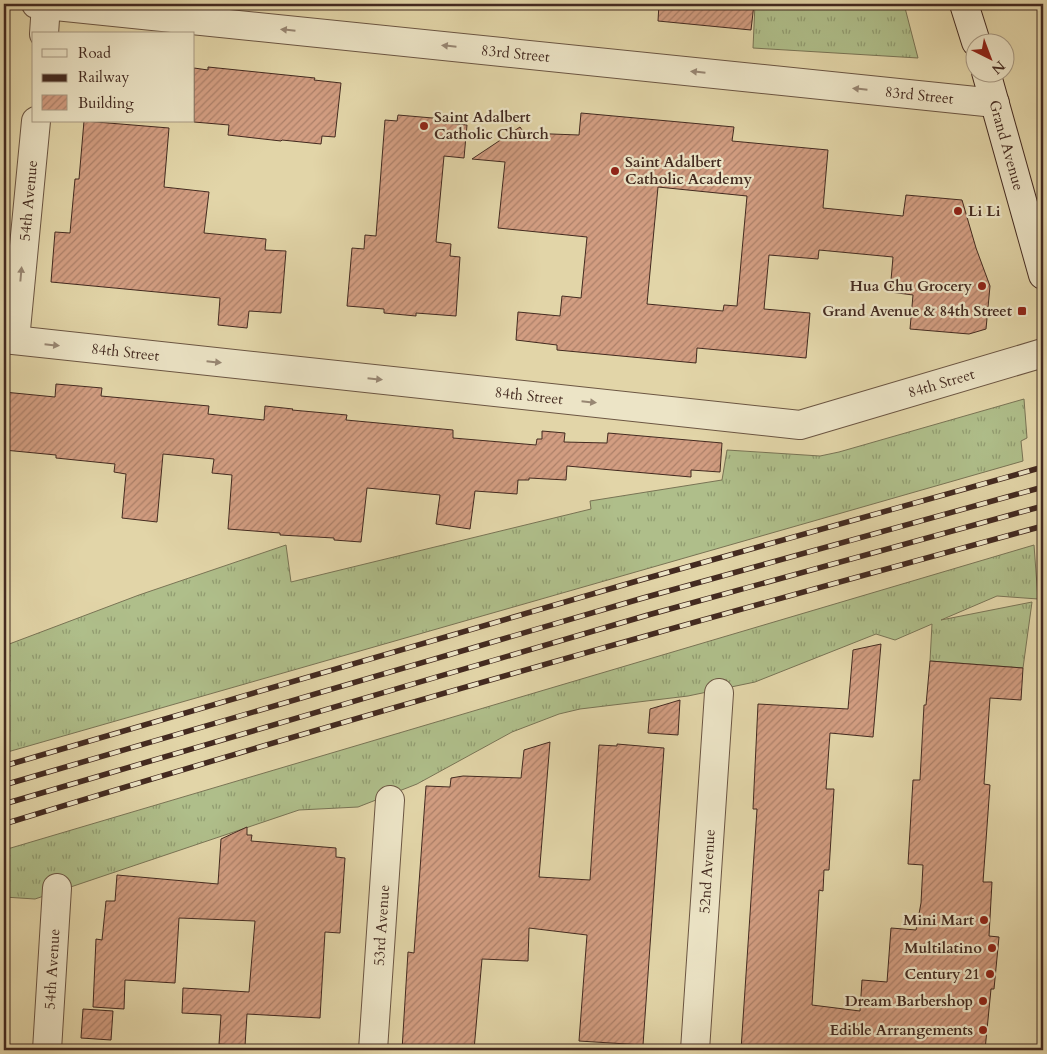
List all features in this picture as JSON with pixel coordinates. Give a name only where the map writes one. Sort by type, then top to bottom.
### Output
[{"type":"street","points":[[43,4],[44,32]]},
{"type":"street","name":"83rd Street","points":[[43,4],[995,103]]},
{"type":"street","points":[[964,4],[973,32]]},
{"type":"street","name":"Grand Avenue","points":[[989,82],[1043,275]]},
{"type":"street","name":"54th Avenue","points":[[9,339],[36,122]]},
{"type":"street","name":"84th Street","points":[[9,339],[800,425],[1043,353]]},
{"type":"street","name":"52nd Avenue","points":[[695,1050],[719,693]]},
{"type":"street","name":"53rd Avenue","points":[[373,1050],[390,800]]},
{"type":"street","name":"54th Avenue","points":[[47,1050],[57,888]]},
{"type":"green space","points":[[755,4],[904,4],[918,58],[753,48]]},
{"type":"green space","points":[[1024,399],[1027,438],[1021,441],[1023,461],[4,753],[4,646],[139,595],[286,545],[291,582],[591,509],[590,501],[722,480],[727,450],[820,456]]},
{"type":"green space","points":[[1034,545],[1038,599],[997,596],[941,620],[1032,602],[1023,668],[930,661],[932,624],[895,640],[876,634],[755,682],[688,696],[580,709],[559,714],[512,732],[417,784],[358,807],[299,810],[35,899],[4,897],[4,850]]},
{"type":"building","points":[[659,4],[754,4],[751,30],[658,21]]},
{"type":"building","points":[[208,67],[315,78],[314,80],[341,83],[335,137],[322,136],[321,144],[281,141],[228,135],[229,125],[194,122],[195,68],[208,70]]},
{"type":"building","points":[[581,113],[734,127],[732,141],[828,150],[823,208],[903,216],[906,195],[962,200],[976,248],[990,286],[986,329],[969,334],[910,329],[913,295],[890,292],[893,257],[819,250],[818,259],[769,255],[764,309],[810,313],[806,358],[697,348],[696,363],[557,350],[557,345],[516,340],[518,312],[560,316],[562,296],[581,298],[587,237],[498,228],[505,162],[472,159],[520,127],[524,133],[579,135]],"holes":[[[658,187],[747,196],[737,306],[724,305],[723,311],[647,304]]]},
{"type":"building","points":[[398,115],[444,119],[444,123],[467,125],[464,158],[444,156],[436,242],[451,244],[450,256],[460,257],[456,316],[416,313],[416,316],[384,313],[384,309],[347,306],[352,248],[364,249],[365,235],[376,236],[385,120],[397,121]]},
{"type":"building","points":[[84,122],[169,128],[164,187],[209,192],[204,233],[266,239],[265,250],[286,251],[281,313],[249,311],[247,328],[218,325],[220,298],[51,282],[55,232],[70,233],[75,179],[79,179]]},
{"type":"building","points":[[56,384],[102,388],[101,396],[209,406],[208,414],[264,420],[265,406],[347,415],[346,420],[453,430],[453,438],[536,445],[537,439],[542,439],[542,431],[565,433],[564,442],[607,443],[608,433],[722,443],[720,472],[691,470],[691,477],[567,466],[566,480],[529,478],[529,480],[518,480],[517,494],[475,491],[470,529],[436,524],[440,495],[367,488],[361,542],[228,529],[232,475],[212,473],[214,459],[163,454],[157,522],[122,518],[126,474],[114,472],[115,464],[56,458],[56,455],[4,450],[4,392],[55,397]]},
{"type":"building","points":[[881,644],[873,737],[830,733],[826,789],[834,789],[829,870],[824,870],[823,891],[819,890],[812,1005],[860,1011],[862,980],[887,982],[891,928],[916,930],[921,903],[923,865],[908,864],[913,780],[920,780],[924,705],[926,705],[930,661],[1023,668],[1021,700],[990,698],[984,784],[990,785],[983,882],[992,882],[989,936],[999,937],[994,989],[991,989],[985,1050],[741,1050],[757,809],[753,809],[758,704],[848,709],[853,650]]},
{"type":"building","points":[[680,700],[678,735],[648,733],[650,709]]},
{"type":"building","points":[[550,742],[539,877],[590,880],[599,745],[617,746],[617,744],[664,748],[643,1045],[579,1041],[587,935],[529,928],[528,961],[482,959],[474,1050],[402,1050],[408,952],[414,953],[426,786],[450,787],[451,778],[463,776],[521,778],[524,750]]},
{"type":"building","points":[[247,827],[247,835],[252,835],[251,841],[336,848],[336,857],[345,858],[340,933],[325,932],[320,1018],[247,1014],[245,1046],[219,1044],[221,1015],[182,1013],[183,988],[249,992],[255,921],[179,918],[175,983],[125,980],[124,1009],[93,1007],[96,939],[102,940],[106,901],[115,901],[117,875],[218,884],[221,839]]},
{"type":"building","points":[[83,1009],[113,1011],[111,1040],[81,1038]]},
{"type":"railway","points":[[4,766],[637,581],[1043,467]]},
{"type":"railway","points":[[4,785],[643,598],[1043,487]]},
{"type":"railway","points":[[4,804],[648,615],[1043,506]]},
{"type":"railway","points":[[4,824],[522,671],[1043,526]]},
{"type":"place","name":"Saint Adalbert Catholic Church","points":[[424,126]]},
{"type":"place","name":"Saint Adalbert Catholic Academy","points":[[615,171]]},
{"type":"place","name":"Li Li","points":[[958,211]]},
{"type":"place","name":"Hua Chu Grocery","points":[[982,286]]},
{"type":"place","name":"Grand Avenue & 84th Street","points":[[1022,311]]},
{"type":"place","name":"Mini Mart","points":[[984,920]]},
{"type":"place","name":"Multilatino","points":[[992,948]]},
{"type":"place","name":"Century 21","points":[[990,974]]},
{"type":"place","name":"Dream Barbershop","points":[[983,1001]]},
{"type":"place","name":"Edible Arrangements","points":[[983,1030]]}]
